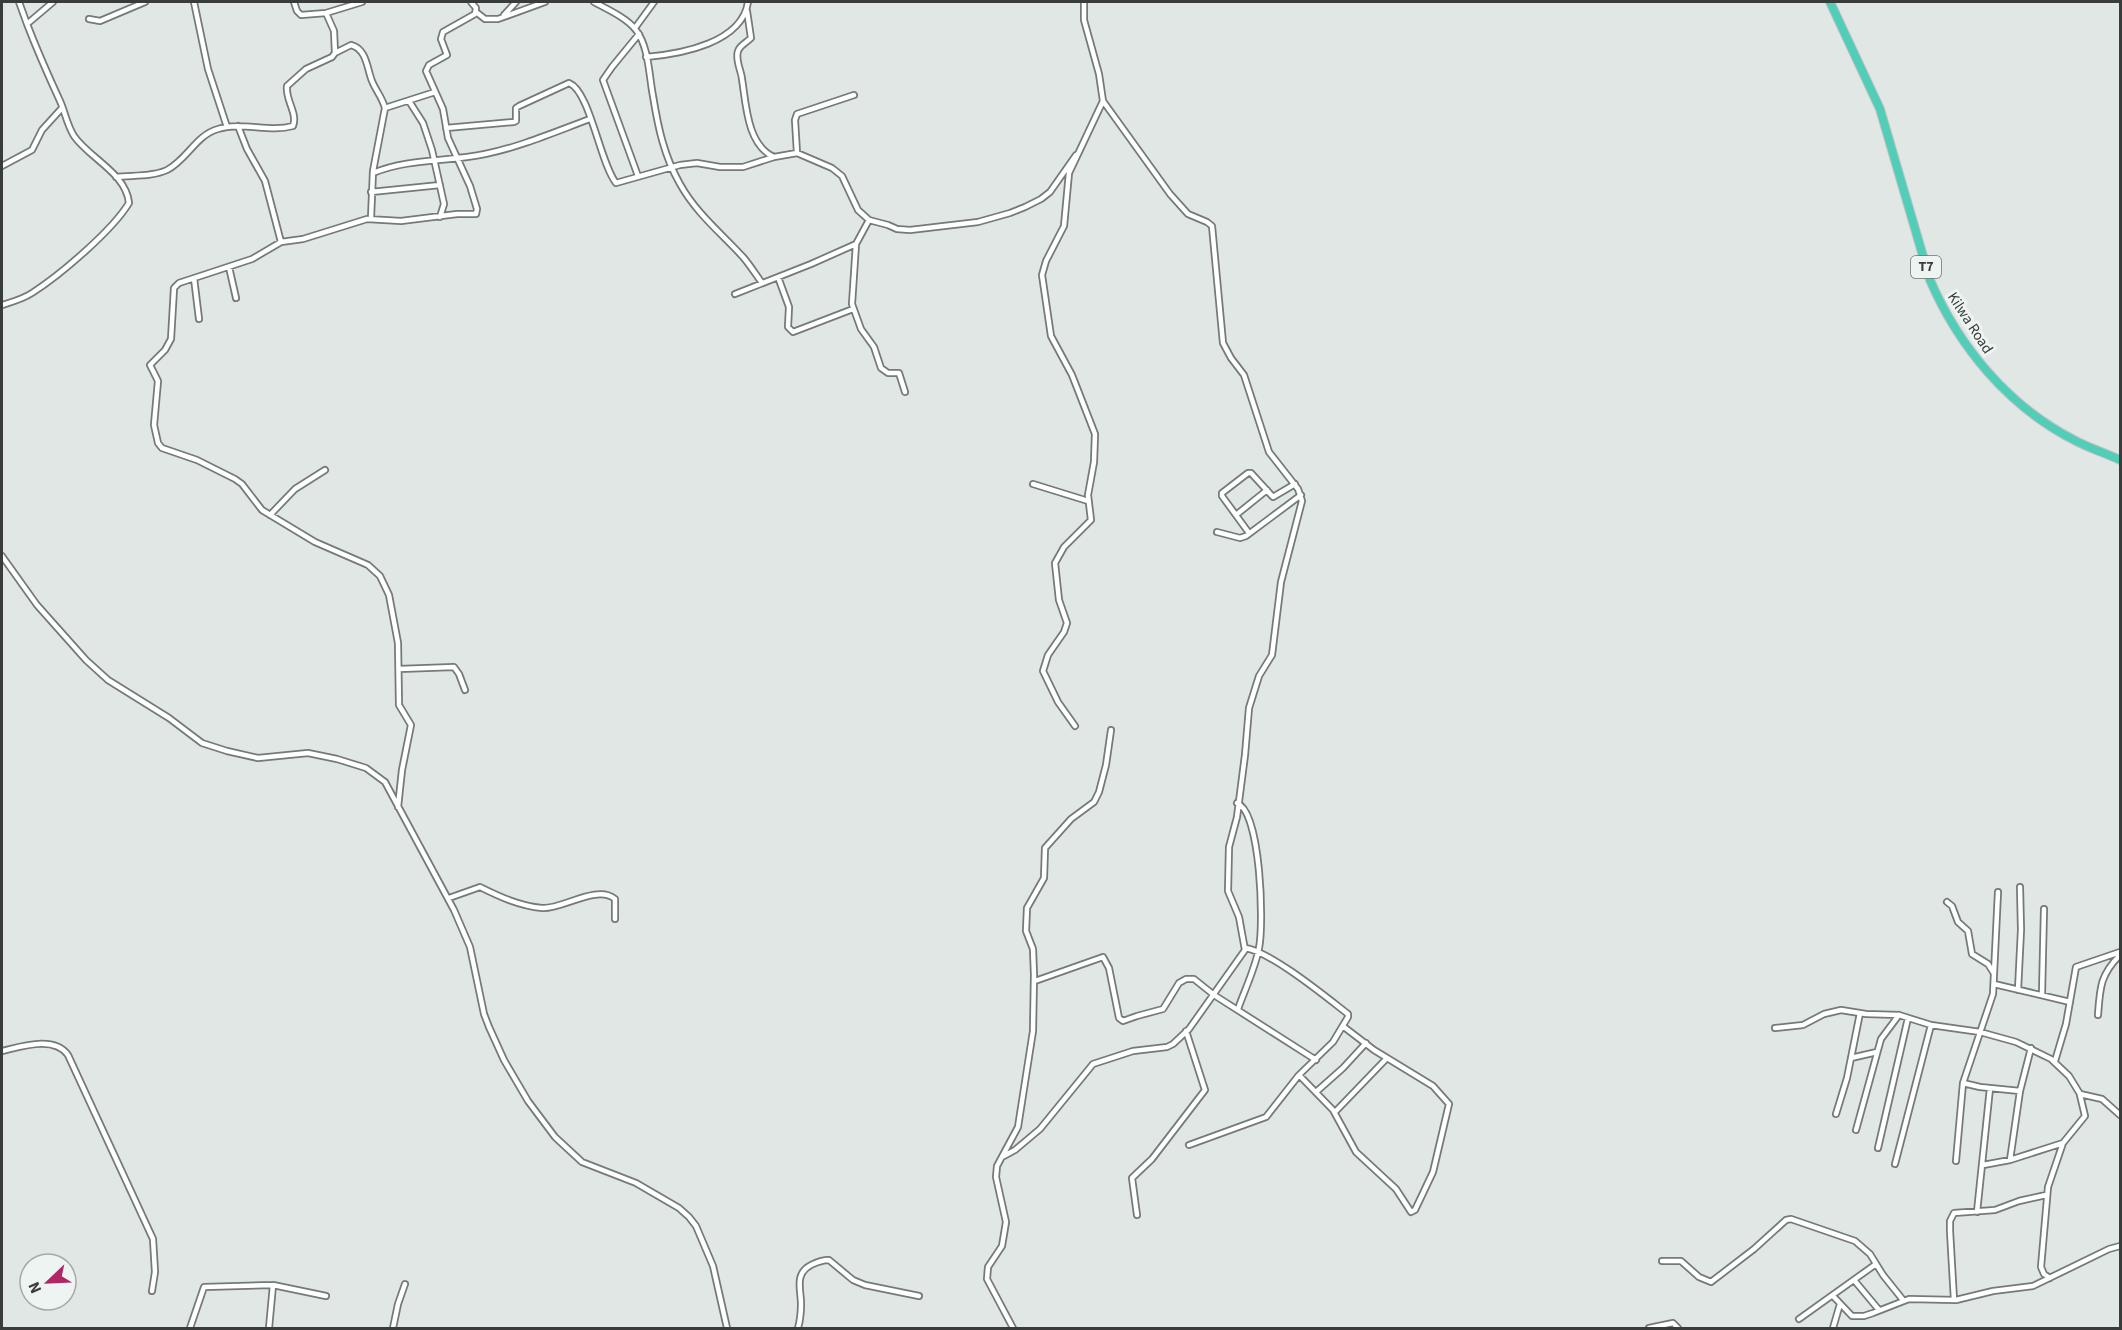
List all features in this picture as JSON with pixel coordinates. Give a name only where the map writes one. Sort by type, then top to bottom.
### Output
[{"type":"highway","name":"Kilwa Road","points":[[1830,2],[1880,109],[1930,280],[1960,338],[1986,371],[2032,412],[2074,440],[2121,460]]},
{"type":"street","points":[[2,305],[18,300],[47,282],[78,257],[120,216],[129,203],[128,196],[116,177],[72,134],[19,2]]},
{"type":"street","points":[[27,24],[53,2]]},
{"type":"street","points":[[90,19],[100,21],[145,2]]},
{"type":"street","points":[[194,2],[208,69],[227,127]]},
{"type":"street","points":[[294,2],[301,15],[326,13],[362,2]]},
{"type":"street","points":[[472,2],[476,12],[485,19],[502,18],[545,2]]},
{"type":"street","points":[[502,18],[516,2]]},
{"type":"street","points":[[594,2],[635,28],[639,34],[646,57],[659,130],[671,166],[691,202],[744,258],[762,284]]},
{"type":"street","points":[[635,28],[654,2]]},
{"type":"street","points":[[748,2],[747,12],[751,38],[740,46],[737,55],[753,133],[762,149],[774,157]]},
{"type":"street","points":[[1002,1157],[1015,1150],[1040,1129],[1093,1064],[1133,1051],[1170,1046],[1186,1031],[1214,995],[1245,948],[1239,917],[1228,890],[1228,853],[1236,822],[1245,755],[1248,708],[1259,676],[1272,655],[1281,582],[1299,515],[1301,495],[1269,452],[1244,375],[1223,343],[1212,226],[1188,214],[1170,194],[1103,101],[1099,74],[1084,20],[1084,2]]},
{"type":"street","points":[[398,807],[402,770],[411,725],[399,705],[398,643],[392,606],[385,586],[375,570],[368,565],[315,542],[270,515],[256,505],[242,484],[235,479],[197,460],[168,451],[158,443],[154,414],[158,381],[150,365],[165,350],[171,339],[176,285],[258,256],[281,242],[303,239],[371,218],[401,221],[478,212],[446,128],[442,109],[426,71],[429,65],[447,55],[441,39],[443,32],[476,12]]},
{"type":"street","points":[[646,57],[676,53],[719,38],[738,26],[747,12]]},
{"type":"street","points":[[326,13],[334,31],[335,53]]},
{"type":"street","points":[[638,176],[603,80],[639,34]]},
{"type":"street","points":[[116,177],[169,169],[206,134],[216,129],[238,126],[284,128],[293,126],[294,118],[286,94],[287,86],[306,69],[351,45],[358,48],[367,61],[372,81],[385,108],[372,173],[371,218]]},
{"type":"street","points":[[446,128],[514,122],[516,121],[516,108],[569,83],[577,89],[614,181],[621,182],[671,166],[697,163],[720,167],[743,167],[774,157],[797,153],[823,164],[842,176],[858,210],[869,220],[897,229],[910,230],[965,224],[1010,213],[1046,195],[1076,155]]},
{"type":"street","points":[[385,108],[435,92]]},
{"type":"street","points":[[797,153],[795,120],[797,114],[854,95]]},
{"type":"street","points":[[409,101],[426,131],[434,160],[444,204],[440,217]]},
{"type":"street","points":[[1075,726],[1058,702],[1043,671],[1046,660],[1064,632],[1067,623],[1059,600],[1055,563],[1067,544],[1090,522],[1089,481],[1094,462],[1095,434],[1072,375],[1051,336],[1042,275],[1046,261],[1064,226],[1068,179],[1076,155],[1103,101]]},
{"type":"street","points":[[2,166],[32,150],[42,130],[62,108]]},
{"type":"street","points":[[372,173],[399,164],[458,158],[499,150],[590,119]]},
{"type":"street","points":[[238,126],[247,149],[265,181],[281,242]]},
{"type":"street","points":[[371,192],[440,185]]},
{"type":"street","points":[[869,220],[856,244],[851,299],[853,309],[861,329],[872,344],[881,368],[888,373],[898,374],[905,392]]},
{"type":"street","points":[[735,294],[856,244]]},
{"type":"street","points":[[229,267],[236,298]]},
{"type":"street","points":[[778,277],[789,307],[788,327],[793,332],[853,309]]},
{"type":"street","points":[[194,278],[199,319]]},
{"type":"street","points":[[270,515],[295,489],[325,470]]},
{"type":"street","points":[[1250,533],[1222,493],[1248,473],[1273,497],[1295,484]]},
{"type":"street","points":[[1033,484],[1088,501]]},
{"type":"street","points":[[1236,515],[1267,490]]},
{"type":"street","points":[[1217,532],[1240,538],[1301,495]]},
{"type":"street","points":[[2,556],[37,605],[86,660],[115,685],[169,718],[202,742],[227,752],[258,758],[308,753],[355,763],[376,774],[385,782],[449,898],[470,947],[484,1014],[489,1027],[509,1069],[528,1101],[555,1137],[582,1162],[636,1183],[679,1208],[689,1217],[696,1226],[713,1266],[727,1329]]},
{"type":"street","points":[[399,669],[454,667],[465,690]]},
{"type":"street","points":[[1013,1329],[986,1273],[1002,1246],[1006,1222],[996,1177],[997,1166],[1018,1127],[1033,1031],[1035,981],[1033,949],[1027,935],[1028,904],[1044,878],[1045,848],[1059,830],[1096,798],[1106,765],[1111,730]]},
{"type":"street","points":[[1238,803],[1246,810],[1249,819],[1261,884],[1262,918],[1259,952],[1238,1009]]},
{"type":"street","points":[[449,898],[480,887],[498,897],[547,908],[574,899],[609,895],[615,899],[615,920]]},
{"type":"street","points":[[2018,990],[2021,930],[2020,887]]},
{"type":"street","points":[[1956,1161],[1963,1083],[1993,994],[1998,892]]},
{"type":"street","points":[[1947,902],[1952,906],[1960,924],[1968,931],[1972,954],[1988,964],[1994,975]]},
{"type":"street","points":[[2042,994],[2044,909]]},
{"type":"street","points":[[1189,1145],[1264,1118],[1299,1075],[1333,1042],[1344,1027],[1348,1014],[1306,982],[1259,952],[1245,948]]},
{"type":"street","points":[[2055,1061],[2066,1024],[2076,967],[2121,954]]},
{"type":"street","points":[[2098,1015],[2103,976],[2121,954]]},
{"type":"street","points":[[1035,981],[1103,957],[1107,962],[1116,1009],[1122,1021],[1163,1009],[1177,986],[1186,979],[1194,979],[1214,995],[1316,1060]]},
{"type":"street","points":[[1994,984],[2070,1002]]},
{"type":"street","points":[[1775,1028],[1803,1025],[1834,1011],[1899,1015],[1931,1025],[1980,1032],[2016,1042],[2055,1061],[2069,1076],[2080,1094],[2085,1116],[2063,1143],[2046,1195],[2041,1267],[2044,1274],[2050,1278]]},
{"type":"street","points":[[1836,1114],[1860,1013]]},
{"type":"street","points":[[1856,1130],[1877,1052],[1885,1032],[1899,1015]]},
{"type":"street","points":[[1878,1148],[1908,1017]]},
{"type":"street","points":[[1895,1164],[1931,1025]]},
{"type":"street","points":[[1299,1075],[1335,1112],[1356,1152],[1396,1189],[1411,1212],[1420,1201],[1433,1172],[1450,1106],[1433,1086],[1387,1058],[1344,1027]]},
{"type":"street","points":[[1137,1215],[1132,1178],[1152,1159],[1205,1091],[1205,1084],[1186,1031]]},
{"type":"street","points":[[1316,1092],[1366,1043]]},
{"type":"street","points":[[2,1051],[38,1044],[64,1049],[68,1055],[150,1232],[153,1241],[155,1272],[152,1291]]},
{"type":"street","points":[[2010,1160],[2019,1091],[2031,1048]]},
{"type":"street","points":[[1851,1058],[1877,1052]]},
{"type":"street","points":[[1335,1112],[1387,1058]]},
{"type":"street","points":[[1963,1083],[2019,1091]]},
{"type":"street","points":[[1977,1212],[1990,1088]]},
{"type":"street","points":[[2080,1094],[2102,1099],[2121,1115]]},
{"type":"street","points":[[1983,1165],[2010,1160],[2063,1143]]},
{"type":"street","points":[[1954,1300],[1950,1221],[1957,1212],[1977,1212],[2046,1195]]},
{"type":"street","points":[[1662,1260],[1681,1261],[1699,1277],[1711,1282],[1789,1219],[1856,1241],[1870,1254],[1903,1300]]},
{"type":"street","points":[[1833,1296],[1852,1316],[1864,1316],[1903,1300],[1924,1298],[1954,1300],[1993,1291],[2033,1286],[2109,1249],[2121,1246]]},
{"type":"street","points":[[798,1329],[801,1273],[806,1268],[825,1260],[829,1260],[853,1280],[865,1285],[919,1296]]},
{"type":"street","points":[[1799,1319],[1876,1264]]},
{"type":"street","points":[[1854,1280],[1879,1310]]},
{"type":"street","points":[[393,1329],[405,1284]]},
{"type":"street","points":[[269,1329],[273,1285]]},
{"type":"street","points":[[190,1329],[204,1287],[273,1285],[326,1296]]},
{"type":"street","points":[[1833,1329],[1840,1304]]},
{"type":"street","points":[[1649,1329],[1673,1323],[1678,1329]]}]
